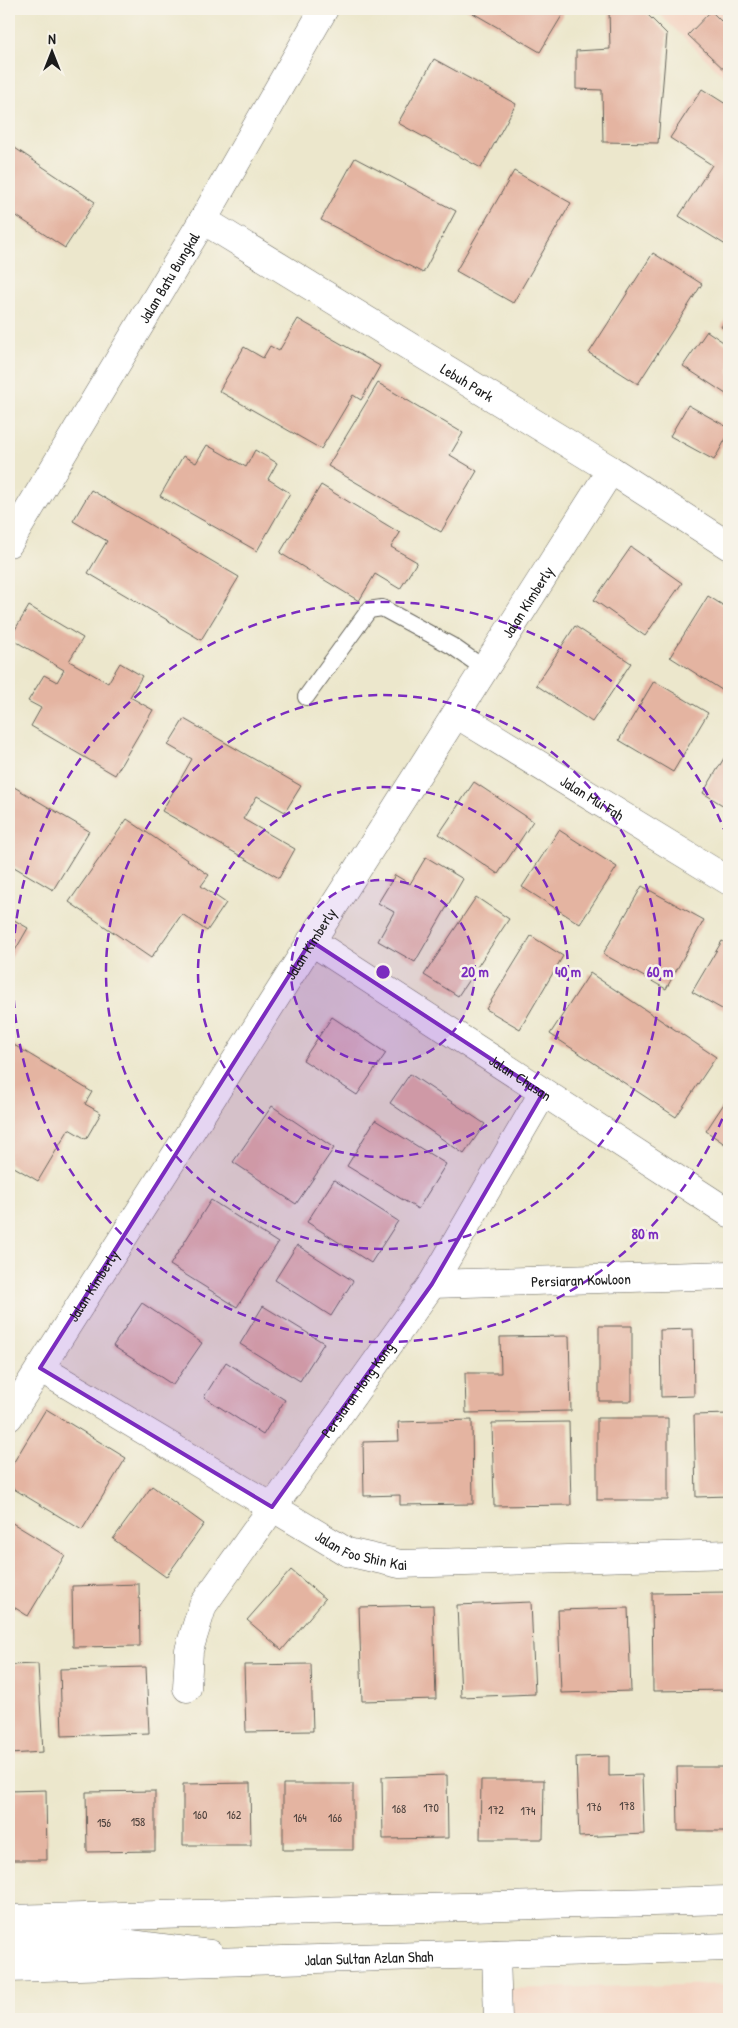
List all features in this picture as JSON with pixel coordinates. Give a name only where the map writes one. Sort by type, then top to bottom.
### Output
[{"type":"street","name":"Jalan Batu Bungkal","points":[[9,543],[203,220],[324,9]]},
{"type":"street","name":"Lebuh Park","points":[[203,220],[727,541]]},
{"type":"street","name":"Jalan Kimberly","points":[[9,1417],[611,470]]},
{"type":"street","name":"Jalan Mui Fah","points":[[456,714],[729,881]]},
{"type":"street","name":"Jalan Chusan","points":[[312,941],[543,1094],[729,1213]]},
{"type":"street","name":"Persiaran Hong Kong","points":[[187,1688],[189,1650],[203,1605],[432,1284],[543,1094]]},
{"type":"street","name":"Persiaran Kowloon","points":[[432,1284],[729,1275]]},
{"type":"street","name":"Jalan Foo Shin Kai","points":[[40,1368],[347,1552],[400,1564],[729,1554]]},
{"type":"street","points":[[9,1918],[729,1900]]},
{"type":"street","points":[[9,1944],[131,1944],[261,1961]]},
{"type":"street","name":"Jalan Sultan Azlan Shah","points":[[9,1968],[729,1947]]},
{"type":"street","points":[[496,1954],[498,2019]]},
{"type":"lane","points":[[306,697],[369,610],[382,608],[452,646],[485,668]]},
{"type":"highlighted area","points":[[311,941],[543,1093],[432,1284],[272,1507],[40,1368]]},
{"type":"shaded area","points":[[654,9],[729,9],[729,81]]},
{"type":"shaded area","points":[[729,1984],[729,2019],[497,2019],[496,1989]]},
{"type":"building","points":[[466,9],[566,9],[540,52]]},
{"type":"building","points":[[609,9],[642,9],[667,34],[658,143],[603,142],[602,90],[576,89],[576,51],[610,49]]},
{"type":"building","points":[[711,11],[721,21],[729,12],[729,74],[688,35]]},
{"type":"building","points":[[434,59],[516,104],[481,168],[398,123]]},
{"type":"building","points":[[702,89],[729,106],[729,247],[679,216],[712,165],[670,138]]},
{"type":"building","points":[[9,144],[95,202],[65,248],[9,211]]},
{"type":"building","points":[[355,158],[456,211],[423,273],[321,220]]},
{"type":"building","points":[[514,171],[571,203],[513,303],[456,271]]},
{"type":"building","points":[[653,253],[702,284],[638,384],[589,353]]},
{"type":"building","points":[[729,314],[729,331],[721,327]]},
{"type":"building","points":[[298,319],[380,366],[361,400],[353,395],[321,449],[219,391],[244,347],[263,358],[270,346],[279,351]]},
{"type":"building","points":[[707,331],[729,346],[729,396],[683,366]]},
{"type":"building","points":[[378,383],[463,433],[450,455],[477,471],[441,532],[328,466]]},
{"type":"building","points":[[688,405],[729,428],[729,433],[714,460],[670,436]]},
{"type":"building","points":[[207,445],[246,467],[255,450],[277,463],[268,479],[290,493],[257,551],[160,496],[183,456],[196,463]]},
{"type":"building","points":[[321,485],[400,533],[391,547],[417,562],[400,589],[375,574],[359,601],[280,553]]},
{"type":"building","points":[[91,490],[239,577],[201,640],[88,573],[107,541],[73,521]]},
{"type":"building","points":[[631,547],[682,583],[645,636],[594,600]]},
{"type":"building","points":[[708,596],[729,609],[729,684],[725,692],[670,657]]},
{"type":"building","points":[[29,606],[83,638],[69,661],[108,683],[120,663],[142,676],[130,697],[153,710],[115,775],[31,726],[41,708],[28,701],[44,675],[57,682],[64,670],[10,638]]},
{"type":"building","points":[[575,626],[631,663],[592,722],[536,685]]},
{"type":"building","points":[[654,681],[708,713],[673,772],[619,740]]},
{"type":"building","points":[[184,719],[301,786],[285,812],[257,796],[243,819],[295,849],[279,878],[162,811],[192,759],[168,745]]},
{"type":"building","points":[[729,750],[729,809],[703,793]]},
{"type":"building","points":[[474,782],[533,821],[498,874],[439,834]]},
{"type":"building","points":[[9,784],[89,831],[53,890],[9,864]]},
{"type":"building","points":[[127,819],[209,875],[201,886],[226,903],[207,931],[182,914],[151,958],[69,902]]},
{"type":"building","points":[[559,830],[617,867],[580,924],[522,887]]},
{"type":"building","points":[[426,857],[463,879],[415,962],[378,941],[394,912],[378,903],[395,875],[410,884]]},
{"type":"building","points":[[642,886],[704,920],[666,989],[603,954]]},
{"type":"building","points":[[476,897],[509,919],[458,996],[424,975]]},
{"type":"building","points":[[9,917],[28,928],[9,961]]},
{"type":"building","points":[[531,936],[563,956],[520,1029],[486,1009]]},
{"type":"building","points":[[722,941],[729,945],[729,1013],[692,992]]},
{"type":"building","points":[[590,973],[716,1057],[676,1117],[550,1034]]},
{"type":"building","points":[[332,1017],[386,1053],[357,1095],[303,1060]]},
{"type":"building","points":[[9,1042],[92,1092],[85,1104],[101,1113],[86,1139],[69,1129],[38,1181],[9,1164]]},
{"type":"building","points":[[410,1074],[485,1124],[464,1154],[390,1103]]},
{"type":"building","points":[[729,1096],[729,1147],[706,1131]]},
{"type":"building","points":[[272,1106],[334,1148],[296,1204],[233,1162]]},
{"type":"building","points":[[375,1120],[446,1164],[418,1209],[347,1166]]},
{"type":"building","points":[[334,1180],[398,1221],[371,1263],[307,1222]]},
{"type":"building","points":[[211,1200],[278,1243],[237,1307],[170,1265]]},
{"type":"building","points":[[297,1245],[353,1281],[331,1316],[275,1280]]},
{"type":"building","points":[[142,1303],[202,1343],[173,1385],[113,1346]]},
{"type":"building","points":[[263,1306],[324,1343],[300,1381],[240,1344]]},
{"type":"building","points":[[599,1326],[632,1326],[632,1401],[599,1401]]},
{"type":"building","points":[[693,1329],[694,1396],[661,1397],[660,1330]]},
{"type":"building","points":[[569,1336],[571,1411],[466,1413],[465,1373],[501,1373],[500,1337]]},
{"type":"building","points":[[226,1362],[285,1400],[263,1435],[204,1397]]},
{"type":"building","points":[[46,1409],[126,1458],[82,1530],[9,1486],[9,1470]]},
{"type":"building","points":[[729,1414],[729,1496],[696,1497],[694,1415]]},
{"type":"building","points":[[597,1418],[668,1418],[668,1500],[597,1500]]},
{"type":"building","points":[[472,1420],[473,1504],[400,1505],[400,1495],[364,1496],[363,1442],[399,1441],[398,1422]]},
{"type":"building","points":[[569,1422],[571,1505],[494,1506],[492,1423]]},
{"type":"building","points":[[152,1486],[204,1524],[166,1577],[113,1539]]},
{"type":"building","points":[[9,1521],[65,1555],[28,1616],[9,1604]]},
{"type":"building","points":[[291,1570],[325,1599],[282,1650],[247,1620]]},
{"type":"building","points":[[139,1584],[140,1646],[73,1647],[72,1586]]},
{"type":"building","points":[[728,1592],[729,1690],[653,1691],[652,1593]]},
{"type":"building","points":[[531,1602],[535,1694],[461,1697],[457,1605]]},
{"type":"building","points":[[433,1605],[436,1699],[362,1701],[359,1607]]},
{"type":"building","points":[[628,1608],[631,1691],[561,1693],[558,1610]]},
{"type":"building","points":[[38,1664],[43,1752],[9,1754],[9,1665]]},
{"type":"building","points":[[311,1664],[313,1731],[246,1732],[244,1665]]},
{"type":"building","points":[[146,1667],[149,1733],[62,1736],[60,1669]]},
{"type":"building","points":[[609,1756],[609,1776],[642,1775],[644,1834],[579,1837],[576,1757]]},
{"type":"building","points":[[677,1767],[729,1767],[729,1831],[678,1831]]},
{"type":"building","points":[[447,1775],[448,1838],[383,1839],[382,1777]]},
{"type":"building","points":[[481,1780],[544,1780],[543,1839],[480,1839]]},
{"type":"building","points":[[250,1783],[251,1845],[183,1845],[183,1784]]},
{"type":"building","points":[[283,1784],[353,1784],[353,1850],[283,1850]]},
{"type":"building","points":[[46,1790],[47,1860],[9,1860],[9,1791]]},
{"type":"building","points":[[155,1791],[155,1851],[87,1852],[86,1792]]}]
